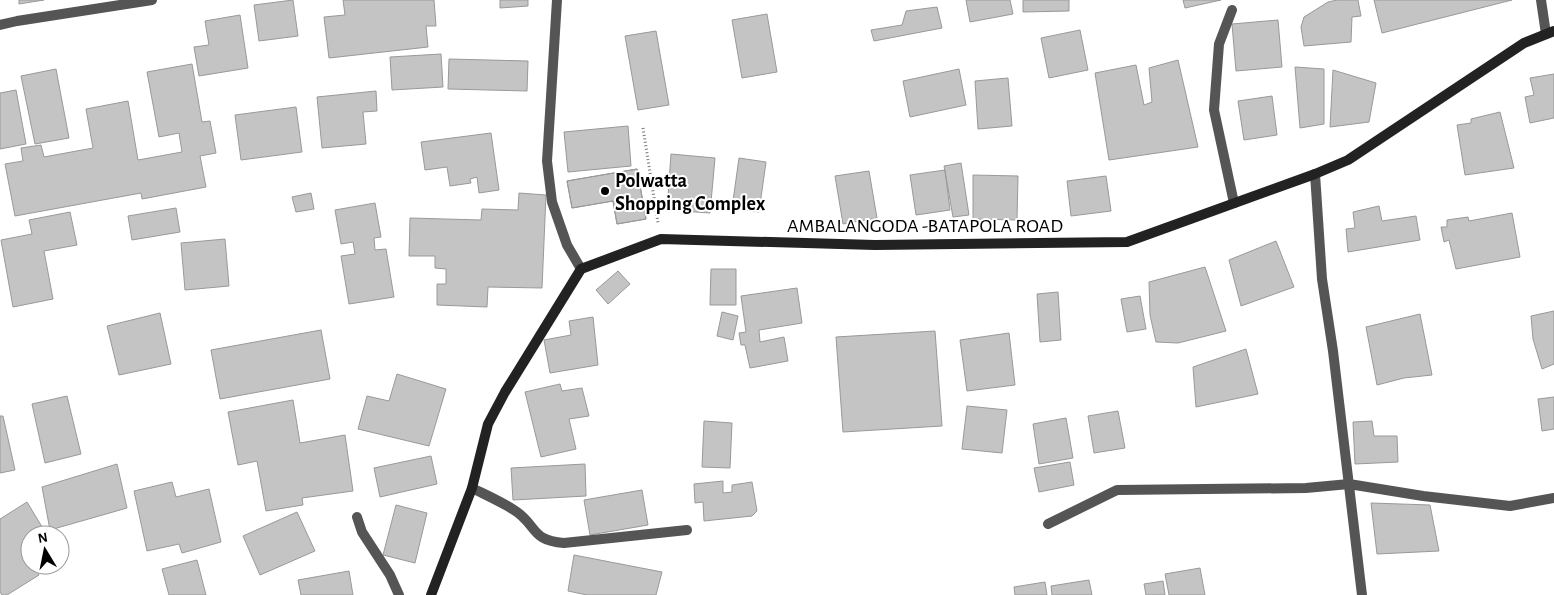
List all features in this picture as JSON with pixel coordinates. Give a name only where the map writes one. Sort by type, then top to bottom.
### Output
[{"type":"main road","name":"AMBALANGODA -BATAPOLA ROAD","points":[[581,269],[661,239],[875,245],[1127,242],[1315,174],[1348,160],[1524,43],[1550,33]]},
{"type":"main road","points":[[431,595],[472,488],[488,424],[505,392],[581,269]]},
{"type":"street","points":[[0,25],[27,19],[152,0]]},
{"type":"street","points":[[557,0],[546,161],[552,202],[567,245],[581,269]]},
{"type":"street","points":[[1541,0],[1550,33]]},
{"type":"street","points":[[1232,10],[1219,44],[1214,110],[1234,203]]},
{"type":"street","points":[[1315,174],[1322,278],[1333,351],[1362,595]]},
{"type":"street","points":[[1048,524],[1117,490],[1306,488],[1349,484],[1423,496],[1510,506],[1554,498]]},
{"type":"street","points":[[472,488],[514,510],[521,515],[541,538],[550,542],[564,543],[687,530]]},
{"type":"street","points":[[357,517],[362,532],[390,575],[399,595]]},
{"type":"path","points":[[643,128],[661,239]]},
{"type":"building","points":[[19,0],[44,0],[19,4]]},
{"type":"building","points":[[293,0],[298,36],[259,41],[254,5]]},
{"type":"building","points":[[343,0],[434,0],[436,26],[426,26],[428,47],[329,58],[324,17],[345,15]]},
{"type":"building","points":[[500,0],[528,0],[528,6],[500,8]]},
{"type":"building","points":[[966,0],[1010,0],[1013,14],[970,22]]},
{"type":"building","points":[[1023,0],[1069,0],[1069,11],[1023,12]]},
{"type":"building","points":[[1183,0],[1221,0],[1185,8]]},
{"type":"building","points":[[1358,0],[1361,16],[1352,17],[1351,42],[1304,46],[1301,27],[1304,17],[1328,2]]},
{"type":"building","points":[[1374,0],[1512,0],[1382,33]]},
{"type":"building","points":[[937,7],[942,28],[874,41],[871,30],[902,25],[906,11]]},
{"type":"building","points":[[767,14],[777,72],[742,78],[732,20]]},
{"type":"building","points":[[240,15],[248,68],[199,76],[194,47],[209,45],[205,21]]},
{"type":"building","points":[[1278,20],[1282,67],[1236,71],[1232,24]]},
{"type":"building","points":[[1080,30],[1088,70],[1049,78],[1041,38]]},
{"type":"building","points":[[656,31],[669,105],[638,110],[625,36]]},
{"type":"building","points":[[441,54],[443,87],[392,90],[390,57]]},
{"type":"building","points":[[449,59],[528,61],[527,91],[448,89]]},
{"type":"building","points":[[1178,60],[1198,147],[1109,160],[1095,73],[1136,65],[1144,105],[1152,102],[1149,68]]},
{"type":"building","points":[[192,64],[202,122],[210,121],[216,153],[200,156],[206,187],[142,199],[141,193],[15,216],[5,164],[23,161],[21,148],[41,145],[44,157],[93,148],[86,109],[128,101],[138,160],[182,152],[179,133],[159,137],[147,72]]},
{"type":"building","points":[[1295,67],[1324,69],[1324,124],[1300,128]]},
{"type":"building","points":[[56,69],[69,138],[35,144],[21,76]]},
{"type":"building","points":[[959,69],[966,105],[910,117],[903,81]]},
{"type":"building","points":[[1333,70],[1376,83],[1369,122],[1330,127]]},
{"type":"building","points":[[1554,74],[1554,118],[1530,123],[1525,97],[1534,95],[1530,78]]},
{"type":"building","points":[[1008,78],[1012,126],[978,129],[975,81]]},
{"type":"building","points":[[16,90],[26,144],[0,149],[0,93]]},
{"type":"building","points":[[376,91],[377,111],[363,112],[366,144],[322,148],[317,97]]},
{"type":"building","points":[[1272,96],[1277,135],[1244,140],[1238,101]]},
{"type":"building","points":[[296,107],[302,152],[241,160],[235,115]]},
{"type":"building","points":[[1500,112],[1514,168],[1465,175],[1457,125],[1471,123],[1471,119]]},
{"type":"building","points":[[628,126],[631,166],[568,172],[564,132]]},
{"type":"building","points":[[491,133],[499,190],[479,193],[477,177],[470,179],[471,183],[450,186],[447,167],[425,170],[421,142]]},
{"type":"building","points":[[671,154],[715,158],[710,213],[667,210]]},
{"type":"building","points":[[739,158],[766,162],[759,212],[732,208]]},
{"type":"building","points":[[961,163],[969,215],[953,217],[944,166]]},
{"type":"building","name":"Polwatta Shopping Complex","points":[[637,169],[646,219],[617,224],[613,201],[572,208],[567,181]]},
{"type":"building","name":"Polwatta Shopping Complex","points":[[637,169],[646,219],[617,224],[613,201],[572,208],[567,181]]},
{"type":"building","points":[[945,170],[950,210],[916,215],[910,175]]},
{"type":"building","points":[[869,171],[877,218],[843,224],[835,176]]},
{"type":"building","points":[[973,175],[1018,176],[1017,220],[973,219]]},
{"type":"building","points":[[1106,176],[1111,211],[1071,216],[1067,181]]},
{"type":"building","points":[[311,193],[314,209],[296,212],[292,197]]},
{"type":"building","points":[[519,193],[546,195],[542,288],[488,287],[487,307],[437,305],[437,284],[446,284],[446,269],[435,268],[435,256],[409,256],[410,218],[481,220],[482,209],[518,210]]},
{"type":"building","points":[[375,203],[381,237],[374,238],[375,250],[386,249],[394,297],[349,304],[341,256],[355,254],[353,242],[341,244],[335,210]]},
{"type":"building","points":[[1379,206],[1382,221],[1416,216],[1420,240],[1348,252],[1346,229],[1355,228],[1353,212]]},
{"type":"building","points":[[176,208],[180,232],[132,240],[128,216]]},
{"type":"building","points":[[70,212],[77,245],[44,251],[53,299],[13,307],[1,240],[32,234],[29,220]]},
{"type":"building","points":[[1512,213],[1520,257],[1456,269],[1449,240],[1444,242],[1441,227],[1447,227],[1447,220],[1468,217],[1469,221]]},
{"type":"building","points":[[225,239],[229,286],[185,290],[181,243]]},
{"type":"building","points":[[1276,241],[1294,287],[1241,306],[1229,260]]},
{"type":"building","points":[[1205,267],[1226,331],[1178,343],[1156,342],[1150,315],[1149,282]]},
{"type":"building","points":[[711,269],[736,269],[736,305],[710,305]]},
{"type":"building","points":[[618,271],[630,284],[608,304],[596,290]]},
{"type":"building","points":[[797,288],[802,323],[759,330],[760,342],[784,337],[788,361],[750,368],[745,345],[741,345],[739,333],[746,332],[741,296]]},
{"type":"building","points":[[1058,292],[1061,340],[1040,342],[1037,294]]},
{"type":"building","points":[[1140,296],[1146,329],[1127,332],[1121,299]]},
{"type":"building","points":[[1554,311],[1554,364],[1542,369],[1533,339],[1531,316]]},
{"type":"building","points":[[722,312],[738,316],[733,340],[717,336]]},
{"type":"building","points":[[160,313],[171,364],[119,375],[107,326]]},
{"type":"building","points":[[1420,314],[1432,375],[1404,378],[1377,385],[1366,327]]},
{"type":"building","points":[[593,317],[598,365],[550,373],[544,340],[571,335],[569,321]]},
{"type":"building","points":[[321,330],[330,379],[220,399],[211,350]]},
{"type":"building","points":[[935,331],[942,426],[843,432],[836,337]]},
{"type":"building","points":[[1009,333],[1015,385],[967,391],[960,340]]},
{"type":"building","points":[[1246,349],[1258,394],[1196,407],[1193,367]]},
{"type":"building","points":[[397,374],[446,389],[429,446],[358,429],[367,396],[389,401]]},
{"type":"building","points":[[560,384],[562,391],[582,388],[589,416],[569,419],[576,449],[541,457],[525,392]]},
{"type":"building","points":[[67,396],[81,454],[45,463],[32,404]]},
{"type":"building","points":[[1554,397],[1554,429],[1542,431],[1538,399]]},
{"type":"building","points":[[293,400],[300,443],[345,435],[353,491],[302,498],[303,505],[266,511],[257,461],[238,465],[228,412]]},
{"type":"building","points":[[967,406],[1007,410],[1002,453],[962,449]]},
{"type":"building","points":[[1118,411],[1125,448],[1094,453],[1088,416]]},
{"type":"building","points":[[0,416],[3,416],[15,470],[0,473]]},
{"type":"building","points":[[1066,418],[1073,458],[1039,464],[1033,424]]},
{"type":"building","points":[[704,421],[732,423],[730,468],[702,467]]},
{"type":"building","points":[[1372,421],[1374,436],[1397,436],[1398,462],[1355,464],[1353,422]]},
{"type":"building","points":[[431,456],[437,484],[380,497],[374,468]]},
{"type":"building","points":[[1070,462],[1074,485],[1039,492],[1034,468]]},
{"type":"building","points":[[117,464],[127,508],[68,525],[49,525],[42,487]]},
{"type":"building","points":[[585,464],[586,496],[513,500],[511,468]]},
{"type":"building","points":[[723,481],[723,493],[732,492],[732,485],[752,482],[757,511],[752,516],[704,521],[703,502],[695,503],[694,484]]},
{"type":"building","points":[[172,482],[176,497],[209,489],[221,542],[182,553],[179,544],[147,551],[134,491]]},
{"type":"building","points":[[642,490],[648,525],[590,535],[584,500]]},
{"type":"building","points":[[27,502],[41,525],[20,525],[20,575],[39,575],[7,595],[2,595],[0,592],[0,519]]},
{"type":"building","points":[[1371,503],[1430,505],[1439,551],[1377,554]]},
{"type":"building","points":[[396,505],[427,513],[415,563],[383,555]]},
{"type":"building","points":[[297,512],[315,551],[260,575],[243,536]]},
{"type":"building","points":[[574,555],[662,572],[656,595],[587,595],[568,591]]},
{"type":"building","points":[[197,560],[206,595],[169,595],[162,569]]},
{"type":"building","points":[[1200,568],[1205,595],[1169,595],[1165,574]]},
{"type":"building","points":[[349,571],[353,595],[301,595],[298,580]]},
{"type":"building","points":[[1089,580],[1092,595],[1052,595],[1051,586]]},
{"type":"building","points":[[1163,581],[1165,595],[1146,595],[1144,584]]},
{"type":"building","points":[[1045,582],[1047,595],[1015,595],[1014,587]]},
{"type":"place","name":"Polwatta Shopping Complex","points":[[605,191]]}]
